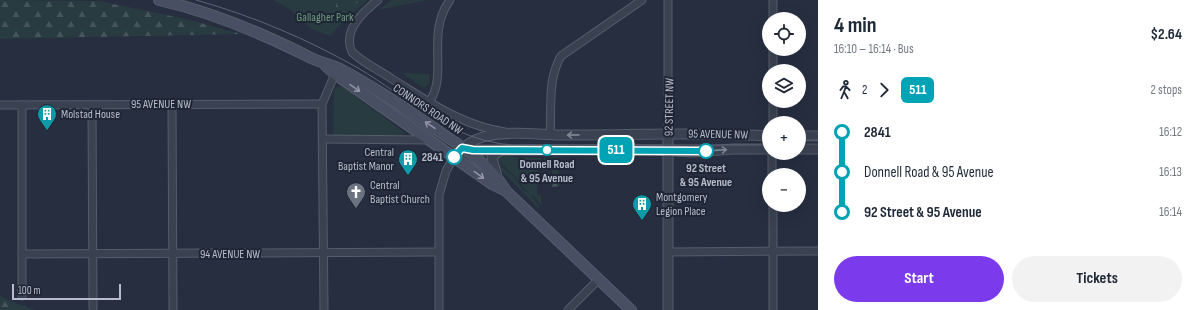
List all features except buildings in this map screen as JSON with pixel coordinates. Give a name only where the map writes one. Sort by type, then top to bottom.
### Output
[{"type":"main road","name":"CONNORS ROAD NW","points":[[158,0],[192,9],[248,28],[324,64],[340,68],[366,83],[462,148],[498,178],[506,192]]},
{"type":"main road","name":"CONNORS ROAD NW","points":[[324,64],[335,74],[492,184],[506,192],[631,310]]},
{"type":"street","name":"95 AVENUE NW","points":[[378,0],[361,16],[351,30],[349,36],[349,48],[355,55],[429,102],[471,124],[524,135]]},
{"type":"street","points":[[429,102],[436,88],[439,20],[450,0]]},
{"type":"street","points":[[550,135],[552,80],[555,67],[561,56],[642,0]]},
{"type":"street","name":"92 STREET NW","points":[[668,0],[668,310]]},
{"type":"street","points":[[773,0],[773,12]]},
{"type":"street","points":[[324,310],[322,104],[335,74]]},
{"type":"street","points":[[172,104],[173,310]]},
{"type":"street","name":"95 AVENUE NW","points":[[0,105],[322,104]]},
{"type":"street","points":[[22,105],[22,296]]},
{"type":"street","points":[[92,105],[93,308]]},
{"type":"street","name":"95 AVENUE NW","points":[[454,157],[462,148],[474,140],[489,135],[720,133],[762,136]]},
{"type":"street","points":[[806,136],[818,136]]},
{"type":"street","points":[[323,139],[429,140]]},
{"type":"street","name":"95 AVENUE NW","points":[[462,148],[473,150],[668,151],[762,149]]},
{"type":"street","points":[[498,178],[493,166],[492,158],[496,153],[503,149]]},
{"type":"street","points":[[806,149],[818,149]]},
{"type":"street","points":[[439,310],[439,195],[446,171],[454,157]]},
{"type":"street","points":[[772,212],[773,310]]},
{"type":"street","points":[[668,252],[818,251]]},
{"type":"street","name":"94 AVENUE NW","points":[[22,254],[323,254],[438,252]]},
{"type":"street","points":[[568,310],[598,280]]},
{"type":"green space","points":[[0,0],[99,1],[190,20],[241,34],[0,39]]},
{"type":"green space","name":"Gallagher Park","points":[[273,0],[368,0],[341,23],[330,36],[312,29],[288,8]]},
{"type":"green space","points":[[336,0],[362,0],[336,15]]},
{"type":"green space","points":[[392,0],[428,0],[378,10]]},
{"type":"green space","points":[[394,67],[403,73],[429,74],[429,83],[425,88],[422,87]]},
{"type":"green space","points":[[338,87],[343,87],[405,133],[402,135],[333,135],[334,90]]},
{"type":"green space","points":[[506,155],[519,158],[541,158],[541,165],[537,165],[537,194],[541,195],[542,206],[534,196],[524,189],[520,182],[499,161],[498,158]]},
{"type":"green space","points":[[558,156],[558,169],[552,169],[552,165],[544,165],[544,158]]},
{"type":"green space","points":[[498,163],[516,179],[523,190],[531,194],[540,208],[538,208],[498,167]]},
{"type":"green space","points":[[552,169],[558,169],[560,186],[552,187]]},
{"type":"green space","points":[[0,296],[13,302],[34,310],[0,310]]},
{"type":"tram line","points":[[196,0],[259,21],[319,47],[358,68],[450,127],[469,136],[490,142],[513,145],[762,145]]},
{"type":"tram line","points":[[806,140],[818,140]]},
{"type":"bus line","name":"511","points":[[454,157],[462,148],[473,150],[525,149],[656,150],[678,152],[706,151]]},
{"type":"place","name":"Molstad House","points":[[47,131]]},
{"type":"place","name":"Donnell Road & 95 Avenue","points":[[547,150]]},
{"type":"place","name":"92 Street & 95 Avenue","points":[[706,151]]},
{"type":"place","name":"2841","points":[[454,157]]},
{"type":"place","name":"Central Baptist Manor","points":[[408,176]]},
{"type":"place","name":"Central Baptist Church","points":[[356,209]]},
{"type":"place","name":"Montgomery Legion Place","points":[[642,221]]}]
